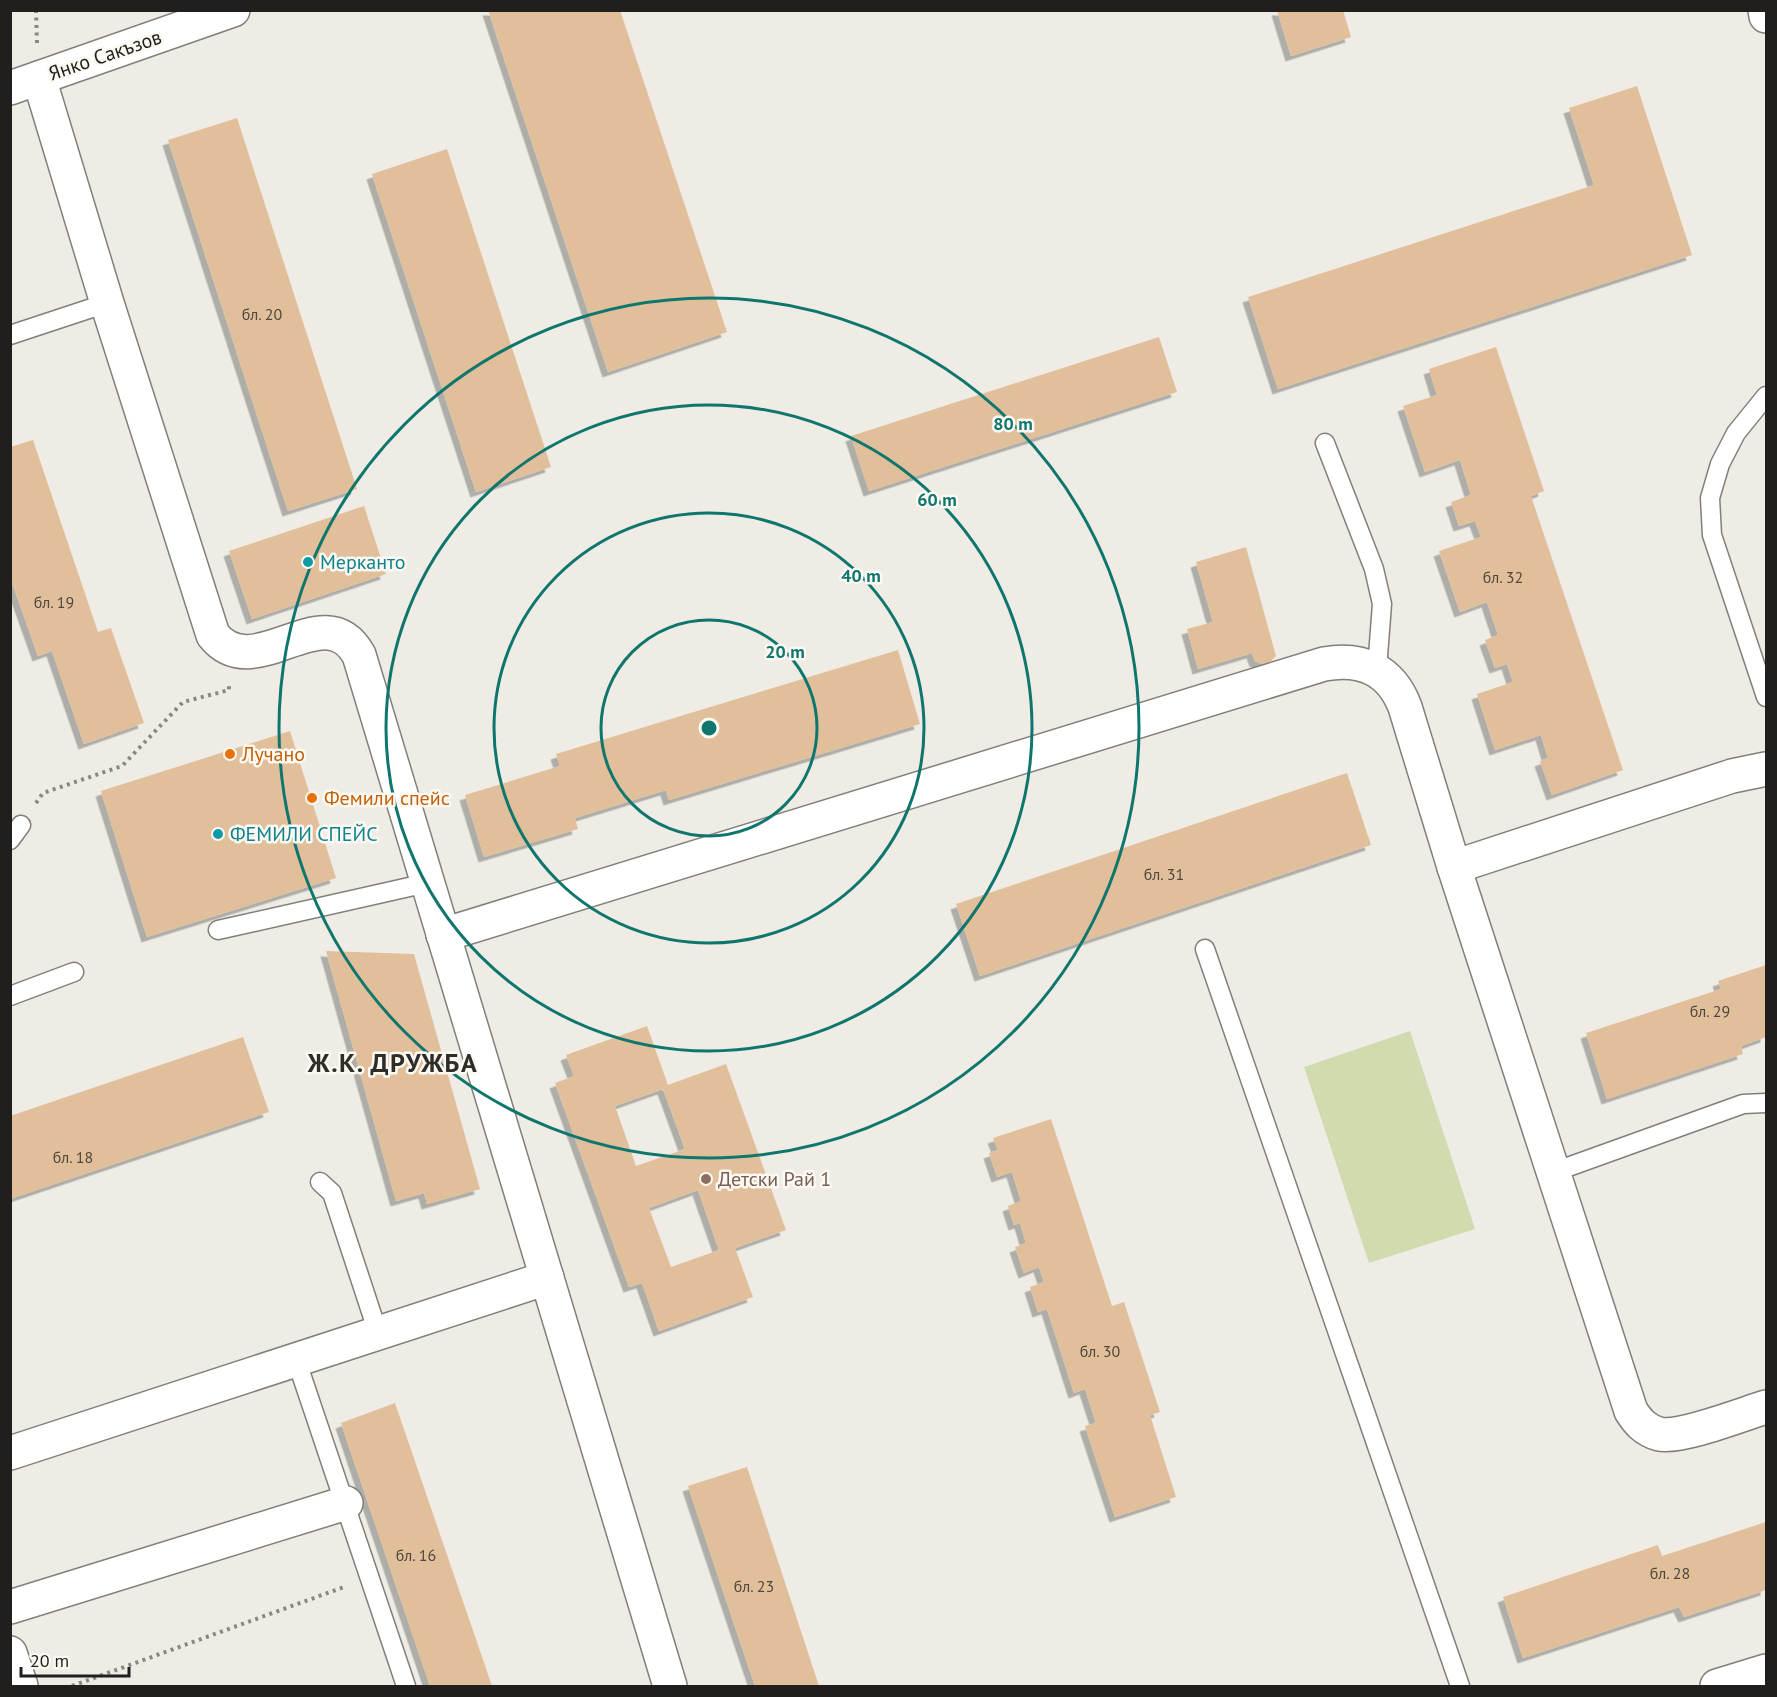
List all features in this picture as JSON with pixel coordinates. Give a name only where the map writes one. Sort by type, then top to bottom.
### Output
[{"type":"street","name":"Янко Сакъзов","points":[[25,83],[233,10]]},
{"type":"street","points":[[1765,10],[1767,16]]},
{"type":"street","points":[[25,83],[107,303],[209,625],[220,644],[229,650],[249,653],[325,632],[337,634],[354,646],[670,1686]]},
{"type":"street","points":[[443,936],[1324,664],[1342,661],[1360,662],[1377,669],[1400,692],[1454,867],[1631,1411],[1638,1422],[1655,1432],[1674,1435],[1767,1407]]},
{"type":"street","points":[[1454,867],[1732,776],[1767,769]]},
{"type":"street","points":[[10,1453],[547,1278]]},
{"type":"street","points":[[10,1607],[346,1503]]},
{"type":"street","points":[[10,1653],[21,1686]]},
{"type":"street","points":[[1717,1686],[1767,1671]]},
{"type":"lane","points":[[10,335],[107,303]]},
{"type":"lane","points":[[1767,396],[1737,433],[1720,464],[1710,498],[1712,535],[1767,697]]},
{"type":"lane","points":[[1325,443],[1374,569],[1382,604],[1377,669]]},
{"type":"lane","points":[[10,840],[21,825]]},
{"type":"lane","points":[[218,930],[427,884]]},
{"type":"lane","points":[[1205,950],[1460,1686]]},
{"type":"lane","points":[[10,996],[74,972]]},
{"type":"lane","points":[[1554,1172],[1743,1104],[1756,1101],[1767,1103]]},
{"type":"lane","points":[[320,1182],[333,1193],[378,1333]]},
{"type":"lane","points":[[296,1359],[346,1503],[405,1686]]},
{"type":"path","points":[[36,13],[44,10]]},
{"type":"path","points":[[21,825],[43,793],[122,766],[183,702],[229,690],[229,650]]},
{"type":"path","points":[[72,1686],[370,1577]]},
{"type":"green space","points":[[1410,1031],[1475,1229],[1369,1263],[1304,1067]]},
{"type":"building","points":[[488,10],[620,10],[727,332],[608,372]]},
{"type":"building","points":[[1277,10],[1343,10],[1351,37],[1291,56]]},
{"type":"building","points":[[1637,86],[1692,255],[1278,389],[1248,297],[1594,185],[1569,108]]},
{"type":"building","points":[[237,118],[357,489],[288,511],[168,140]]},
{"type":"building","points":[[447,149],[551,467],[476,492],[372,174]]},
{"type":"building","points":[[1159,337],[1177,392],[869,491],[851,436]]},
{"type":"building","points":[[1496,347],[1544,491],[1531,496],[1623,770],[1552,795],[1540,761],[1548,758],[1541,735],[1495,750],[1477,694],[1513,682],[1507,664],[1495,668],[1485,640],[1498,635],[1487,602],[1460,612],[1439,551],[1481,537],[1475,521],[1459,526],[1451,502],[1471,495],[1460,460],[1425,472],[1403,406],[1437,395],[1429,369]]},
{"type":"building","points":[[33,440],[98,632],[111,628],[144,723],[84,744],[52,651],[38,656],[10,577],[10,447]]},
{"type":"building","name":"Мерканто","points":[[364,506],[386,574],[252,619],[229,551]]},
{"type":"building","points":[[1246,547],[1276,656],[1270,662],[1262,664],[1255,661],[1252,653],[1198,669],[1187,629],[1213,622],[1196,562]]},
{"type":"building","points":[[898,650],[920,724],[669,800],[666,790],[575,818],[578,829],[484,857],[465,795],[560,766],[556,754]]},
{"type":"building","name":"ФЕМИЛИ СПЕЙС","points":[[290,731],[336,878],[147,937],[101,791]]},
{"type":"building","points":[[1347,773],[1371,845],[980,976],[956,904]]},
{"type":"building","points":[[326,951],[414,954],[480,1189],[427,1204],[424,1193],[396,1201]]},
{"type":"building","points":[[1766,965],[1766,1037],[1741,1046],[1743,1054],[1607,1099],[1586,1033],[1721,989],[1718,981]]},
{"type":"building","points":[[647,1026],[668,1085],[726,1064],[786,1230],[735,1248],[753,1297],[659,1331],[642,1283],[629,1287],[555,1083],[574,1076],[566,1055]],"holes":[[[663,1089],[685,1149],[636,1166],[615,1106]],[[698,1190],[719,1250],[671,1267],[649,1208]]]},
{"type":"building","points":[[243,1037],[269,1112],[10,1199],[10,1116]]},
{"type":"building","points":[[1051,1119],[1112,1306],[1124,1302],[1160,1412],[1150,1415],[1176,1497],[1115,1517],[1085,1426],[1096,1423],[1085,1389],[1074,1393],[1047,1309],[1038,1312],[1030,1287],[1044,1282],[1039,1267],[1024,1273],[1015,1247],[1026,1243],[1020,1223],[1014,1225],[1008,1206],[1021,1201],[1012,1172],[997,1177],[989,1153],[998,1150],[993,1138]]},
{"type":"building","points":[[395,1403],[492,1686],[430,1686],[341,1423]]},
{"type":"building","points":[[747,1467],[819,1686],[755,1686],[688,1486]]},
{"type":"building","points":[[1766,1522],[1766,1590],[1684,1617],[1679,1607],[1523,1658],[1503,1597],[1658,1545],[1662,1556]]},
{"type":"place","name":"Мерканто","points":[[308,562]]},
{"type":"place","name":"Лучано","points":[[230,754]]},
{"type":"place","name":"Фемили спейс","points":[[312,798]]},
{"type":"place","name":"ФЕМИЛИ СПЕЙС","points":[[218,834]]},
{"type":"place","name":"Детски Рай 1","points":[[706,1179]]},
{"type":"district","name":"Ж.К. ДРУЖБА","points":[[393,1063]]}]
